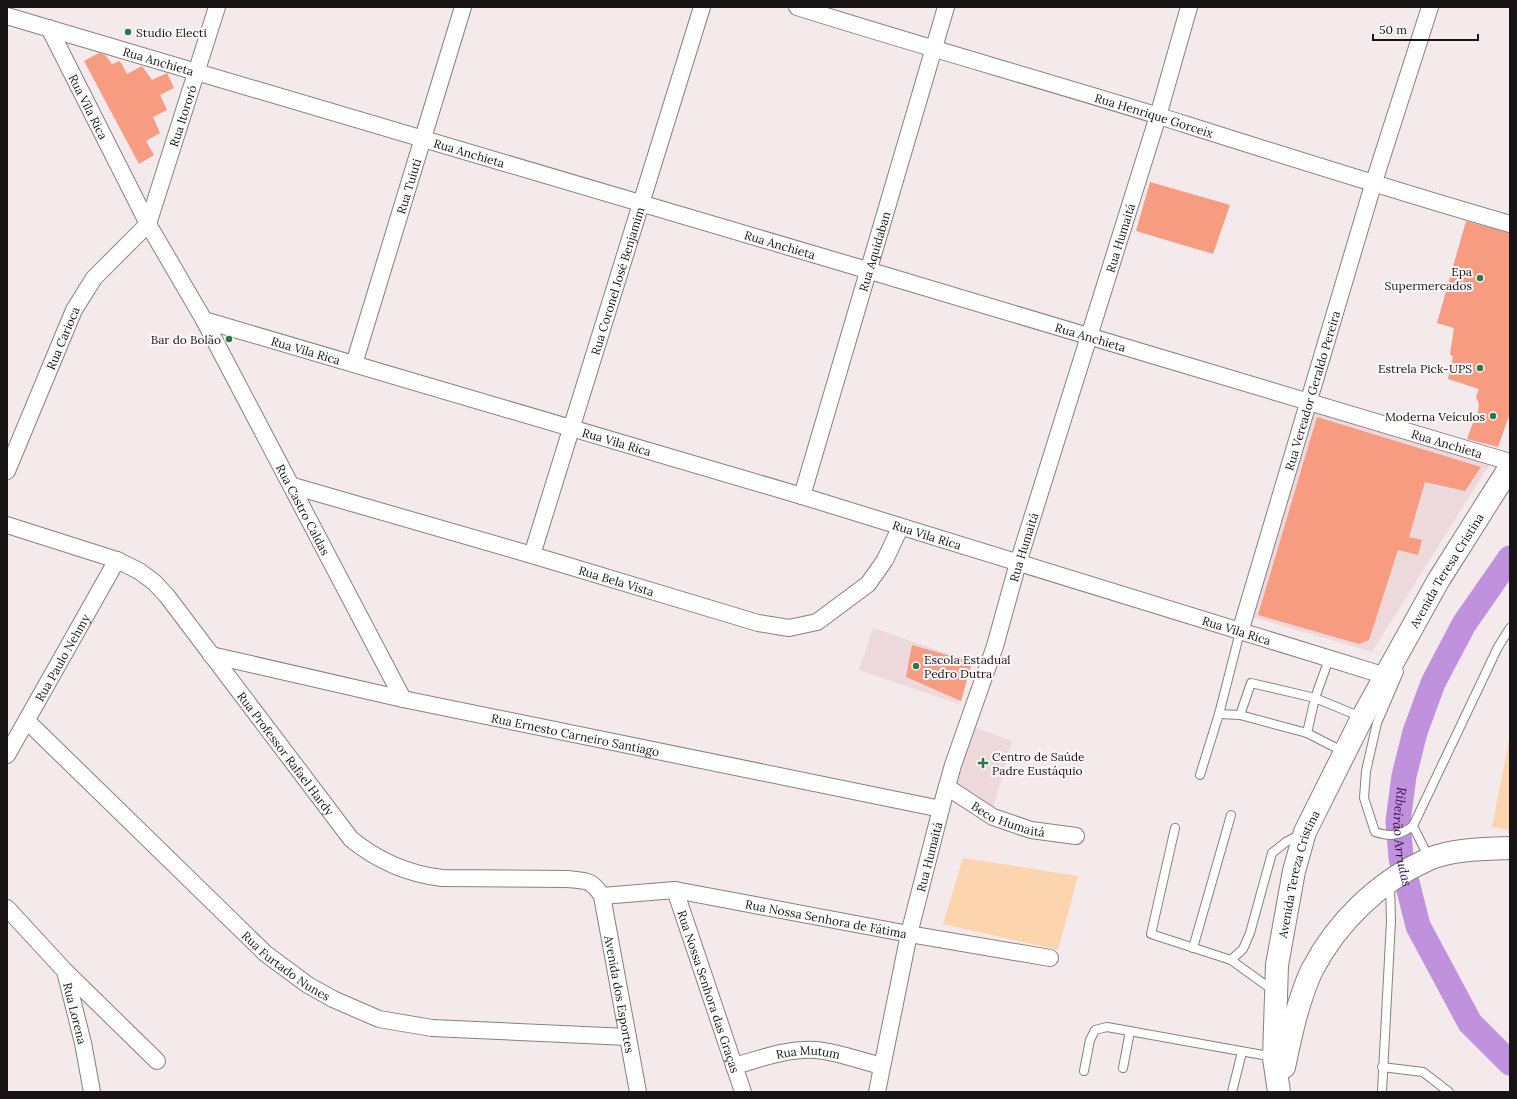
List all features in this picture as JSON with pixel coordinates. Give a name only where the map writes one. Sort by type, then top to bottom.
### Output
[{"type":"highway","name":"Avenida Teresa Cristina","points":[[1397,667],[1438,581],[1510,467]]},
{"type":"highway","name":"Avenida Tereza Cristina","points":[[1279,1090],[1274,1058],[1279,949],[1294,871],[1305,832],[1344,752],[1362,718],[1397,667]]},
{"type":"highway","points":[[1279,1090],[1295,1020],[1312,970],[1333,936],[1370,895],[1390,880],[1430,859],[1459,852],[1510,848]]},
{"type":"street","name":"Rua Itororó","points":[[148,224],[217,7]]},
{"type":"street","name":"Rua Tuiuti","points":[[354,364],[463,7]]},
{"type":"street","name":"Rua Coronel José Benjamim","points":[[532,555],[702,7]]},
{"type":"street","name":"Rua Henrique Gorceix","points":[[798,7],[933,50],[1158,116],[1373,184],[1510,224]]},
{"type":"street","name":"Rua Aquidaban","points":[[802,496],[867,270],[946,7]]},
{"type":"street","name":"Rua Humaitá","points":[[877,1092],[909,934],[947,787],[995,646],[1018,563],[1158,116],[1189,7]]},
{"type":"street","name":"Rua Vereador Geraldo Pereira","points":[[1240,632],[1373,184],[1430,7]]},
{"type":"street","points":[[7,16],[50,28]]},
{"type":"street","name":"Rua Anchieta","points":[[50,28],[1510,462]]},
{"type":"street","name":"Rua Vila Rica","points":[[50,28],[148,224],[204,320],[570,429],[802,496],[900,528],[1329,659],[1397,667]]},
{"type":"street","name":"Rua Carioca","points":[[7,471],[74,310],[94,278],[148,224]]},
{"type":"street","name":"Rua Castro Caldas","points":[[204,320],[293,486],[403,699]]},
{"type":"street","name":"Rua Bela Vista","points":[[293,486],[532,555],[758,623],[789,628],[817,622],[868,584],[885,560],[900,528]]},
{"type":"street","name":"Rua Professor Rafael Hardy","points":[[7,525],[117,560],[140,571],[154,582],[351,839],[364,850],[393,865],[423,876],[442,878],[585,881],[594,884],[602,896]]},
{"type":"street","name":"Rua Paulo Nehmy","points":[[7,755],[117,560]]},
{"type":"street","name":"Rua Ernesto Carneiro Santiago","points":[[211,655],[403,699],[941,809]]},
{"type":"street","name":"Rua Furtado Nunes","points":[[27,721],[266,954],[308,985],[332,999],[379,1019],[432,1028],[628,1037]]},
{"type":"street","name":"Beco Humaitá","points":[[947,787],[993,817],[1031,830],[1076,836]]},
{"type":"street","name":"Rua Nossa Senhora de Fátima","points":[[602,896],[675,890],[909,934],[1050,958]]},
{"type":"street","name":"Rua Nossa Senhora das Graças","points":[[675,890],[742,1092]]},
{"type":"street","name":"Avenida dos Esportes","points":[[602,896],[638,1092]]},
{"type":"street","name":"Rua Lorena","points":[[7,908],[65,971],[83,1043],[92,1092]]},
{"type":"street","points":[[65,971],[157,1061]]},
{"type":"street","name":"Rua Mutum","points":[[734,1066],[789,1052],[803,1050],[817,1050],[882,1066]]},
{"type":"lane","points":[[1397,667],[1377,723],[1366,771],[1364,798],[1374,832],[1389,836],[1406,831],[1412,826],[1495,655],[1510,628]]},
{"type":"lane","name":"Rua Vereador Geraldo Pereira","points":[[1200,775],[1219,714],[1240,632]]},
{"type":"lane","points":[[1307,733],[1316,698],[1329,659]]},
{"type":"lane","points":[[1240,715],[1251,683],[1316,698],[1362,718]]},
{"type":"lane","points":[[1219,714],[1240,715],[1307,733],[1344,752]]},
{"type":"lane","points":[[1193,948],[1231,815]]},
{"type":"lane","points":[[1412,826],[1430,859]]},
{"type":"lane","points":[[1175,828],[1151,934],[1232,960],[1278,994]]},
{"type":"lane","points":[[1232,960],[1243,949],[1250,934],[1272,853],[1286,842],[1305,832]]},
{"type":"lane","points":[[1382,1092],[1382,1067],[1391,921],[1390,880]]},
{"type":"lane","points":[[1084,1071],[1090,1040],[1095,1030],[1107,1027],[1274,1058]]},
{"type":"lane","points":[[1123,1068],[1130,1031]]},
{"type":"lane","points":[[1232,1092],[1242,1052]]},
{"type":"lane","points":[[1382,1067],[1423,1072],[1450,1092]]},
{"type":"shaded area","points":[[1310,411],[1494,457],[1372,652],[1249,616]]},
{"type":"shaded area","name":"Escola Estadual Pedro Dutra","points":[[873,628],[972,662],[959,704],[859,670]]},
{"type":"shaded area","name":"Centro de Saúde Padre Eustáquio","points":[[971,726],[1012,741],[993,809],[953,784]]},
{"type":"shaded area","points":[[1510,736],[1510,830],[1492,827]]},
{"type":"shaded area","points":[[963,858],[1078,876],[1058,950],[943,924]]},
{"type":"building","points":[[99,53],[105,55],[112,64],[120,61],[127,74],[142,66],[152,80],[167,73],[174,88],[160,95],[167,110],[153,117],[160,133],[146,141],[154,155],[139,164],[84,61]]},
{"type":"building","points":[[1150,182],[1230,205],[1213,254],[1136,231]]},
{"type":"building","points":[[1466,221],[1510,233],[1510,413],[1498,447],[1467,439],[1474,420],[1477,419],[1479,404],[1476,397],[1479,389],[1448,379],[1453,357],[1450,354],[1454,328],[1437,323]]},
{"type":"building","points":[[1317,417],[1481,467],[1465,491],[1425,482],[1409,537],[1422,540],[1418,555],[1398,550],[1369,640],[1359,644],[1258,615]]},
{"type":"building","name":"Escola Estadual Pedro Dutra","points":[[912,645],[972,662],[961,701],[906,677]]},
{"type":"waterway","name":"Ribeirão Arrudas","points":[[1510,558],[1464,624],[1433,683],[1415,732],[1404,776],[1398,821],[1401,858],[1418,926],[1470,1023],[1510,1063]]},
{"type":"place","name":"Studio Electi","points":[[128,32]]},
{"type":"place","name":"Epa Supermercados","points":[[1480,278]]},
{"type":"place","name":"Bar do Bolão","points":[[229,339]]},
{"type":"place","name":"Estrela Pick-UPS","points":[[1480,368]]},
{"type":"place","name":"Moderna Veículos","points":[[1493,416]]},
{"type":"place","name":"Escola Estadual Pedro Dutra","points":[[916,666]]},
{"type":"place","name":"Centro de Saúde Padre Eustáquio","points":[[983,763]]}]
